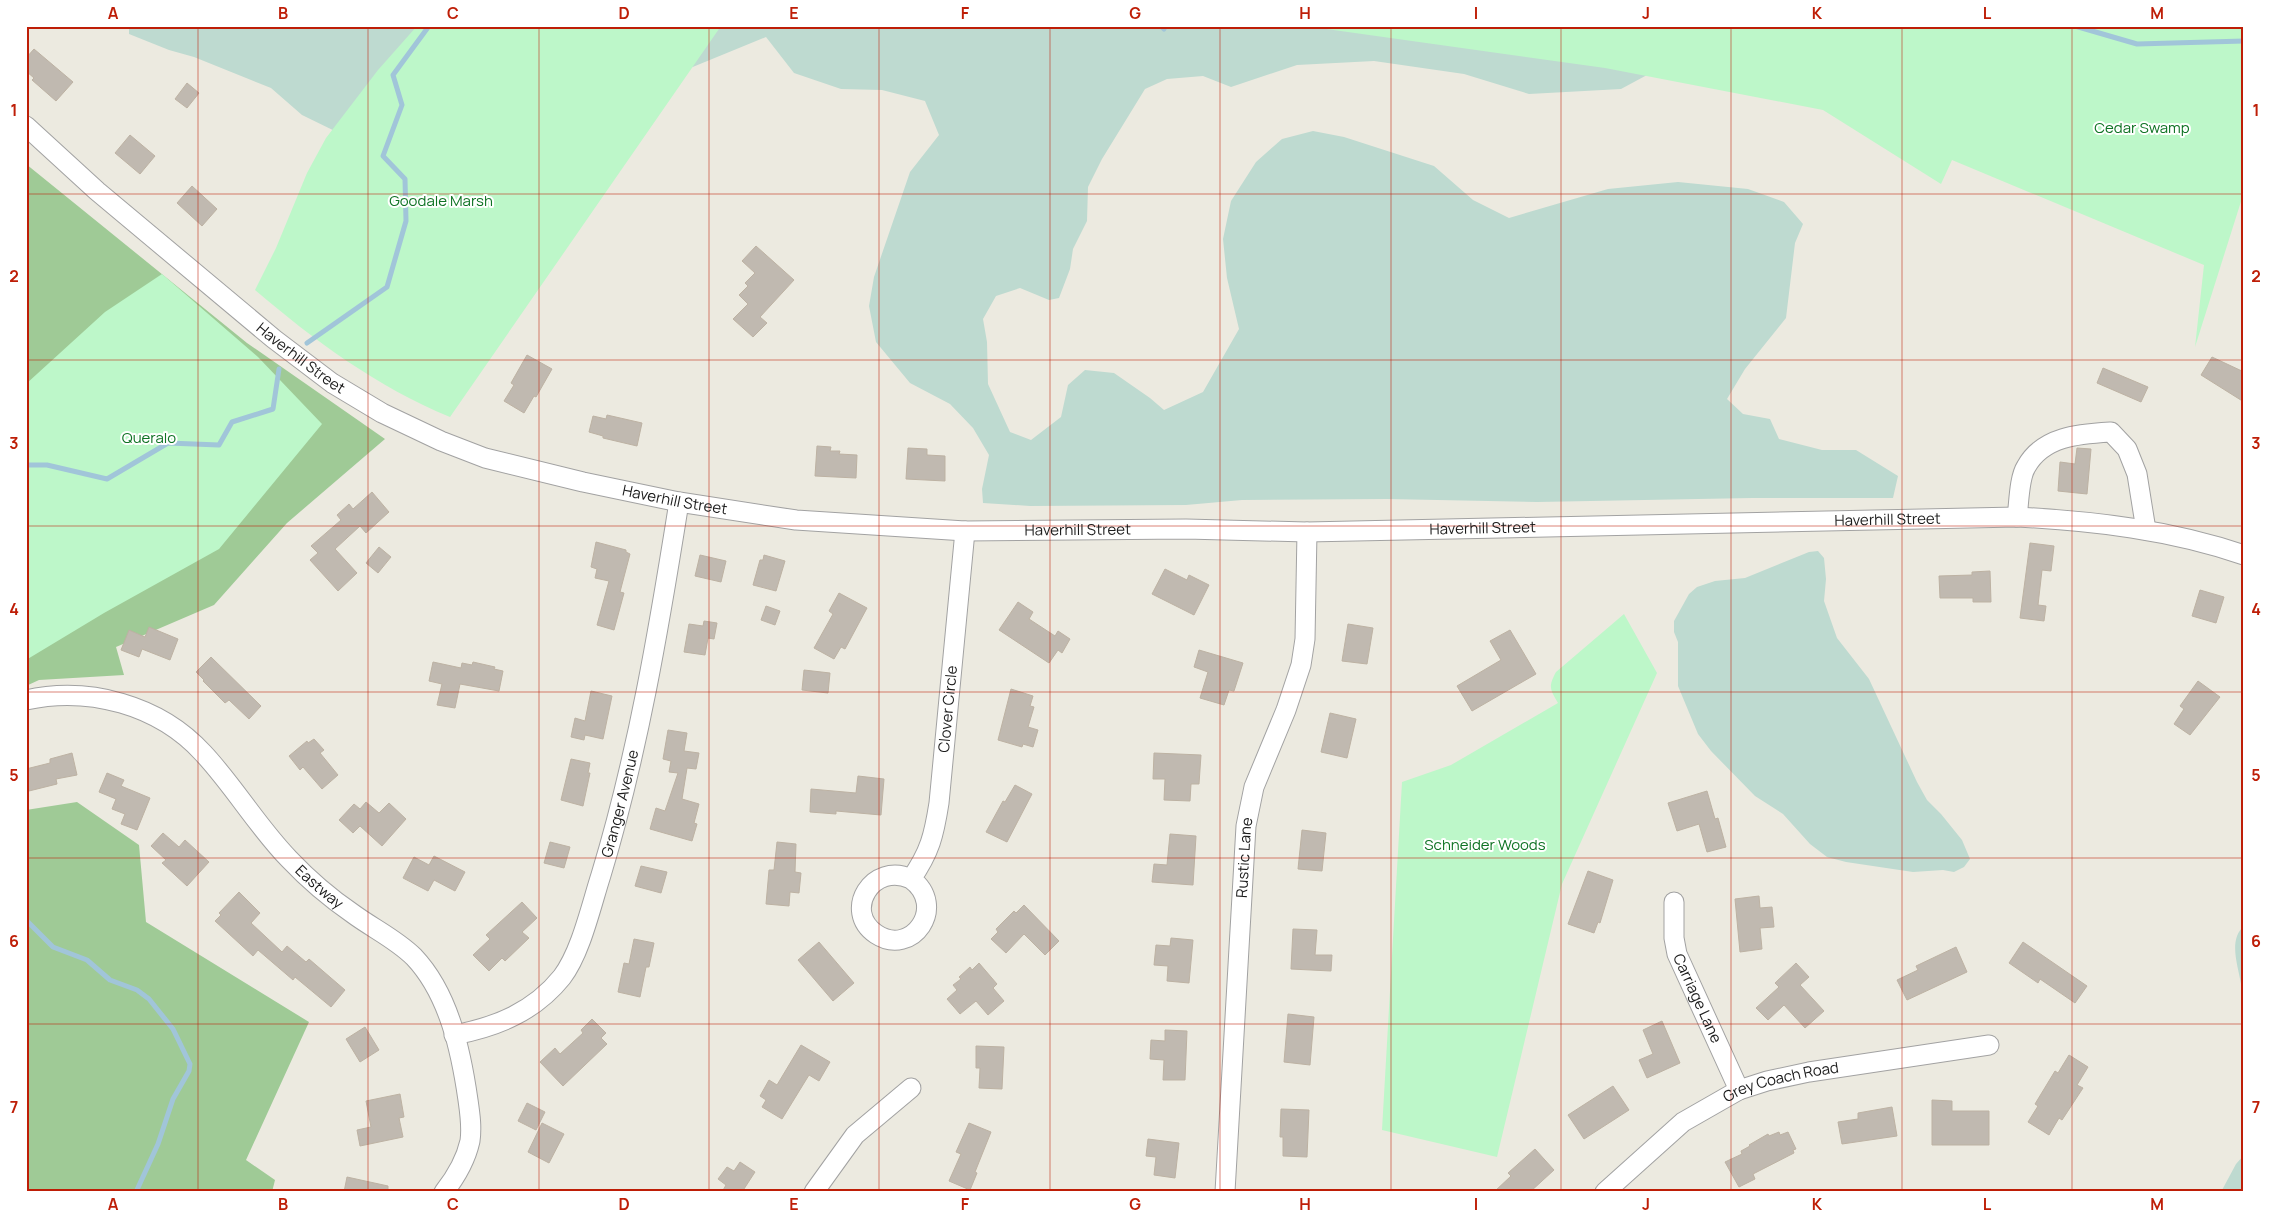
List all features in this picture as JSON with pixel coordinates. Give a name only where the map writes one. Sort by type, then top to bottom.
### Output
[{"type":"street","name":"Haverhill Street","points":[[26,126],[97,190],[267,332],[332,383],[382,413],[441,441],[485,458],[583,482],[679,502],[814,522],[965,531],[1186,530],[1307,532],[2017,517],[2071,520],[2146,530],[2201,542],[2244,555]]},
{"type":"street","points":[[2017,517],[2025,468],[2044,446],[2074,434],[2111,432],[2127,449],[2137,474],[2146,530]]},
{"type":"street","name":"Granger Avenue","points":[[454,1035],[497,1025],[527,1009],[542,998],[563,975],[582,934],[615,827],[638,737],[679,502]]},
{"type":"street","name":"Clover Circle","points":[[911,879],[930,847],[939,803],[965,531]]},
{"type":"street","name":"Rustic Lane","points":[[1225,1192],[1246,826],[1254,787],[1286,710],[1301,665],[1305,639],[1307,532]]},
{"type":"street","name":"Eastway","points":[[26,700],[54,696],[92,697],[129,706],[174,728],[204,753],[288,858],[351,913],[383,933],[414,957],[438,990],[454,1035],[465,1081],[471,1127],[465,1155],[444,1192]]},
{"type":"street","name":"Carriage Lane","points":[[1674,902],[1674,933],[1677,954],[1739,1090]]},
{"type":"street","name":"Grey Coach Road","points":[[1605,1192],[1683,1122],[1739,1090],[1767,1081],[1809,1072],[1989,1045]]},
{"type":"street","points":[[814,1192],[855,1135],[911,1088]]},
{"type":"green space","name":"Goodale Marsh","points":[[417,26],[721,26],[450,417],[397,392],[372,377],[324,345],[255,290],[276,248],[307,173],[326,138],[378,70]]},
{"type":"green space","name":"Cedar Swamp","points":[[1305,26],[2244,26],[2244,192],[2195,347],[2204,265],[1952,160],[1941,184],[1823,110],[1605,68]]},
{"type":"green space","name":"Queralo","points":[[26,164],[247,343],[385,439],[287,523],[214,605],[116,647],[124,675],[39,680],[26,686]]},
{"type":"green space","name":"Queralo","points":[[162,274],[258,357],[322,424],[219,549],[104,613],[26,660],[26,384],[105,312]]},
{"type":"green space","name":"Schneider Woods","points":[[1624,614],[1657,673],[1562,884],[1497,1157],[1382,1130],[1402,782],[1451,765],[1558,703],[1551,688],[1556,672]]},
{"type":"green space","points":[[77,802],[139,845],[146,922],[309,1022],[246,1160],[275,1180],[272,1192],[29,1192],[26,1166],[26,810]]},
{"type":"shaded area","points":[[129,26],[1718,26],[1673,61],[1621,89],[1529,94],[1464,74],[1374,61],[1297,65],[1231,87],[1203,76],[1167,79],[1145,89],[1102,159],[1088,187],[1087,221],[1073,249],[1070,269],[1059,298],[1049,300],[1020,288],[996,296],[983,319],[987,342],[988,384],[1010,432],[1031,440],[1061,417],[1068,385],[1085,370],[1114,373],[1164,410],[1203,392],[1239,329],[1227,278],[1223,239],[1231,201],[1256,162],[1282,139],[1313,131],[1344,137],[1434,166],[1473,200],[1509,218],[1608,189],[1678,182],[1748,189],[1784,202],[1803,224],[1795,243],[1786,318],[1745,369],[1727,399],[1743,414],[1770,419],[1779,439],[1822,450],[1856,450],[1898,476],[1893,498],[1752,498],[1537,502],[1387,499],[1242,500],[1186,505],[1030,506],[983,503],[982,489],[989,455],[973,428],[950,404],[910,383],[876,342],[869,306],[874,277],[910,172],[939,135],[925,101],[882,90],[841,89],[794,73],[766,37],[661,80],[343,135],[302,115],[271,88],[194,57],[169,50],[129,34]]},
{"type":"shaded area","points":[[1818,551],[1824,558],[1826,579],[1824,601],[1837,638],[1869,679],[1927,800],[1962,840],[1970,859],[1964,867],[1954,872],[1943,870],[1913,872],[1846,862],[1827,857],[1810,844],[1783,814],[1755,796],[1711,751],[1698,734],[1678,686],[1678,642],[1674,632],[1674,621],[1689,594],[1697,587],[1715,581],[1745,578],[1809,552]]},
{"type":"shaded area","points":[[2244,926],[2244,988],[2241,984],[2236,961],[2235,945],[2236,938]]},
{"type":"shaded area","points":[[2244,1155],[2244,1192],[2221,1192],[2236,1164]]},
{"type":"building","points":[[34,49],[73,82],[56,101],[32,80],[34,78],[26,71],[26,58]]},
{"type":"building","points":[[187,83],[199,93],[187,108],[175,99]]},
{"type":"building","points":[[130,135],[155,156],[140,174],[115,153]]},
{"type":"building","points":[[192,186],[217,209],[202,226],[177,203]]},
{"type":"building","points":[[756,246],[794,280],[760,317],[767,323],[753,337],[733,319],[748,304],[739,295],[748,286],[745,283],[755,273],[742,261]]},
{"type":"building","points":[[527,355],[552,369],[536,397],[534,396],[524,413],[504,401],[514,385],[511,383]]},
{"type":"building","points":[[2212,357],[2244,372],[2244,402],[2201,375]]},
{"type":"building","points":[[2103,368],[2148,387],[2141,402],[2097,383]]},
{"type":"building","points":[[607,415],[642,423],[637,446],[603,438],[603,436],[589,432],[593,416],[606,419]]},
{"type":"building","points":[[817,446],[831,447],[830,451],[840,451],[839,454],[857,455],[856,478],[815,476]]},
{"type":"building","points":[[908,448],[927,449],[927,455],[945,456],[945,481],[906,479]]},
{"type":"building","points":[[2077,448],[2091,449],[2087,494],[2058,491],[2060,462],[2075,464]]},
{"type":"building","points":[[372,492],[389,512],[366,533],[360,526],[335,549],[357,573],[338,591],[310,560],[318,553],[311,546],[341,520],[337,515],[349,504],[353,509]]},
{"type":"building","points":[[596,542],[626,550],[630,554],[620,592],[624,593],[614,630],[597,625],[609,581],[595,578],[597,569],[591,567]]},
{"type":"building","points":[[2030,543],[2054,546],[2051,571],[2042,570],[2038,605],[2046,606],[2044,621],[2020,618]]},
{"type":"building","points":[[379,547],[391,557],[378,573],[366,563]]},
{"type":"building","points":[[700,555],[726,561],[721,582],[695,576]]},
{"type":"building","points":[[764,555],[785,561],[776,591],[753,585],[760,560],[763,560]]},
{"type":"building","points":[[1165,569],[1187,580],[1189,575],[1209,585],[1194,615],[1152,594]]},
{"type":"building","points":[[1990,571],[1991,602],[1973,602],[1973,598],[1940,598],[1939,576],[1972,575],[1972,572]]},
{"type":"building","points":[[2200,590],[2224,597],[2216,623],[2192,616]]},
{"type":"building","points":[[839,593],[867,608],[845,649],[841,647],[834,659],[814,648],[833,614],[829,611]]},
{"type":"building","points":[[1018,602],[1033,612],[1029,619],[1055,636],[1058,631],[1070,639],[1062,653],[1058,650],[1049,663],[999,630]]},
{"type":"building","points":[[766,606],[780,611],[775,625],[761,620]]},
{"type":"building","points":[[704,621],[717,623],[714,639],[708,638],[705,655],[684,652],[689,624],[703,626]]},
{"type":"building","points":[[1348,624],[1373,628],[1367,664],[1342,661]]},
{"type":"building","points":[[149,627],[178,639],[170,660],[142,649],[139,657],[121,650],[129,630],[145,637]]},
{"type":"building","points":[[1510,630],[1536,674],[1472,711],[1457,686],[1501,660],[1490,641]]},
{"type":"building","points":[[1199,650],[1243,663],[1234,691],[1229,690],[1224,705],[1200,698],[1208,672],[1194,667]]},
{"type":"building","points":[[211,657],[261,706],[249,719],[229,700],[225,703],[196,672]]},
{"type":"building","points":[[433,662],[461,668],[462,663],[472,665],[473,662],[495,667],[494,669],[503,671],[499,691],[460,684],[455,708],[437,705],[442,684],[429,681]]},
{"type":"building","points":[[804,670],[830,673],[828,693],[802,690]]},
{"type":"building","points":[[2198,681],[2220,697],[2190,735],[2174,724],[2184,709],[2180,706]]},
{"type":"building","points":[[1011,689],[1033,696],[1030,706],[1034,707],[1028,727],[1038,730],[1033,747],[1023,744],[1022,747],[998,740]]},
{"type":"building","points":[[591,691],[612,696],[603,739],[585,735],[584,740],[571,737],[575,718],[585,721]]},
{"type":"building","points":[[1330,713],[1356,719],[1347,758],[1321,752]]},
{"type":"building","points":[[668,730],[687,733],[684,751],[699,753],[696,769],[687,768],[682,799],[699,804],[694,823],[697,824],[692,841],[650,829],[656,808],[665,811],[678,773],[669,772],[671,761],[663,759]]},
{"type":"building","points":[[314,739],[324,750],[320,753],[338,775],[322,789],[303,767],[300,770],[289,756],[307,741],[308,743]]},
{"type":"building","points":[[72,753],[77,775],[56,779],[57,784],[29,791],[26,769],[50,763],[50,759]]},
{"type":"building","points":[[1154,753],[1201,755],[1199,784],[1191,784],[1190,801],[1164,800],[1165,779],[1153,779]]},
{"type":"building","points":[[571,759],[590,763],[588,773],[590,773],[583,806],[561,800]]},
{"type":"building","points":[[107,773],[124,780],[121,786],[150,798],[137,830],[121,824],[125,814],[112,809],[116,799],[99,792]]},
{"type":"building","points":[[858,776],[884,779],[881,815],[836,811],[836,814],[810,812],[811,789],[856,793]]},
{"type":"building","points":[[1015,785],[1032,794],[1007,842],[986,832],[1003,801],[1005,802]]},
{"type":"building","points":[[1707,791],[1715,819],[1718,818],[1726,847],[1707,852],[1699,824],[1677,831],[1668,803]]},
{"type":"building","points":[[366,802],[379,813],[389,803],[406,819],[382,846],[360,826],[353,833],[339,820],[354,804],[360,809]]},
{"type":"building","points":[[1302,830],[1326,833],[1322,871],[1298,869]]},
{"type":"building","points":[[163,833],[179,847],[185,840],[209,862],[187,886],[162,863],[166,860],[151,846]]},
{"type":"building","points":[[1170,834],[1196,836],[1193,885],[1152,882],[1154,864],[1167,865]]},
{"type":"building","points":[[550,842],[570,847],[564,868],[544,863]]},
{"type":"building","points":[[777,842],[796,844],[795,872],[801,873],[799,893],[790,892],[789,906],[766,904],[769,870],[774,870]]},
{"type":"building","points":[[434,856],[465,872],[455,891],[434,880],[428,891],[403,878],[414,857],[429,865]]},
{"type":"building","points":[[641,866],[667,872],[661,893],[635,886]]},
{"type":"building","points":[[1588,871],[1613,880],[1600,923],[1598,922],[1594,933],[1568,924]]},
{"type":"building","points":[[239,892],[260,913],[251,923],[282,952],[287,946],[306,962],[309,959],[345,990],[331,1007],[295,977],[293,980],[258,950],[253,956],[215,921],[221,915],[219,913]]},
{"type":"building","points":[[1759,896],[1760,908],[1772,907],[1774,927],[1760,928],[1762,949],[1740,952],[1735,899]]},
{"type":"building","points":[[522,902],[537,918],[522,932],[529,938],[505,961],[502,958],[489,971],[473,955],[490,939],[486,935]]},
{"type":"building","points":[[1024,905],[1059,941],[1045,955],[1024,934],[1006,953],[991,939],[998,932],[996,929],[1014,911],[1016,913]]},
{"type":"building","points":[[1293,929],[1317,930],[1315,955],[1332,955],[1331,971],[1291,969]]},
{"type":"building","points":[[1171,938],[1193,940],[1189,983],[1167,981],[1168,966],[1154,965],[1156,945],[1170,946]]},
{"type":"building","points":[[634,939],[654,943],[649,967],[646,967],[640,997],[618,992],[624,963],[629,964]]},
{"type":"building","points":[[819,942],[854,983],[833,1001],[798,960]]},
{"type":"building","points":[[2023,942],[2087,986],[2075,1003],[2040,979],[2038,983],[2009,963]]},
{"type":"building","points":[[1956,947],[1967,972],[1907,1000],[1897,980],[1918,970],[1916,966]]},
{"type":"building","points":[[979,963],[997,984],[993,988],[1004,1001],[988,1015],[976,1001],[960,1014],[947,999],[957,990],[953,985],[961,979],[959,977],[970,967],[972,970]]},
{"type":"building","points":[[1796,963],[1809,977],[1800,985],[1824,1011],[1805,1028],[1784,1005],[1768,1020],[1756,1008],[1779,987],[1775,983]]},
{"type":"building","points":[[1288,1014],[1314,1017],[1310,1065],[1284,1062]]},
{"type":"building","points":[[592,1019],[606,1033],[601,1038],[607,1044],[563,1086],[540,1062],[555,1048],[560,1054],[583,1033],[581,1030]]},
{"type":"building","points":[[1662,1021],[1680,1063],[1647,1078],[1639,1060],[1653,1054],[1643,1030]]},
{"type":"building","points":[[365,1027],[379,1050],[360,1062],[346,1039]]},
{"type":"building","points":[[1165,1030],[1187,1031],[1185,1080],[1163,1080],[1164,1060],[1150,1059],[1151,1040],[1165,1041]]},
{"type":"building","points":[[801,1045],[830,1062],[819,1081],[809,1075],[782,1119],[762,1107],[766,1100],[760,1096],[769,1080],[777,1085]]},
{"type":"building","points":[[976,1046],[1004,1047],[1002,1089],[979,1088],[980,1068],[976,1068]]},
{"type":"building","points":[[2069,1055],[2088,1067],[2077,1085],[2083,1088],[2062,1120],[2059,1118],[2049,1135],[2028,1122],[2038,1106],[2035,1104],[2055,1071],[2058,1073]]},
{"type":"building","points":[[1613,1086],[1629,1110],[1584,1139],[1568,1115]]},
{"type":"building","points":[[400,1094],[404,1117],[399,1118],[403,1137],[360,1146],[357,1130],[371,1127],[366,1101]]},
{"type":"building","points":[[1932,1100],[1952,1101],[1952,1111],[1989,1111],[1989,1145],[1932,1145]]},
{"type":"building","points":[[527,1103],[545,1112],[536,1130],[518,1121]]},
{"type":"building","points":[[1892,1107],[1897,1136],[1842,1144],[1838,1122],[1858,1119],[1858,1113]]},
{"type":"building","points":[[1281,1109],[1309,1110],[1307,1157],[1283,1156],[1283,1137],[1280,1137]]},
{"type":"building","points":[[542,1123],[564,1134],[549,1163],[528,1152]]},
{"type":"building","points":[[969,1123],[991,1132],[970,1190],[949,1181],[961,1154],[956,1152]]},
{"type":"building","points":[[1779,1132],[1780,1135],[1788,1132],[1796,1149],[1793,1150],[1794,1153],[1753,1174],[1755,1179],[1739,1187],[1725,1162],[1742,1154],[1741,1151],[1768,1134],[1769,1136]]},
{"type":"building","points":[[1148,1139],[1179,1143],[1175,1178],[1154,1175],[1156,1157],[1146,1156]]},
{"type":"building","points":[[1535,1149],[1554,1170],[1530,1192],[1494,1192],[1511,1176],[1508,1173]]},
{"type":"building","points":[[740,1162],[755,1172],[742,1192],[722,1192],[726,1185],[718,1179],[727,1167],[734,1171]]},
{"type":"building","points":[[347,1177],[388,1186],[388,1192],[344,1192]]},
{"type":"waterway","points":[[307,343],[387,287],[406,221],[405,179],[383,156],[402,105],[393,75],[429,26]]},
{"type":"waterway","points":[[1161,26],[1164,29],[1165,26]]},
{"type":"waterway","points":[[2075,26],[2137,44],[2244,41]]},
{"type":"waterway","points":[[26,465],[47,465],[107,479],[168,443],[219,445],[232,422],[273,409],[279,369]]},
{"type":"waterway","points":[[26,920],[53,947],[87,960],[110,980],[137,990],[149,999],[173,1029],[190,1064],[189,1071],[173,1099],[158,1144],[136,1192]]}]
